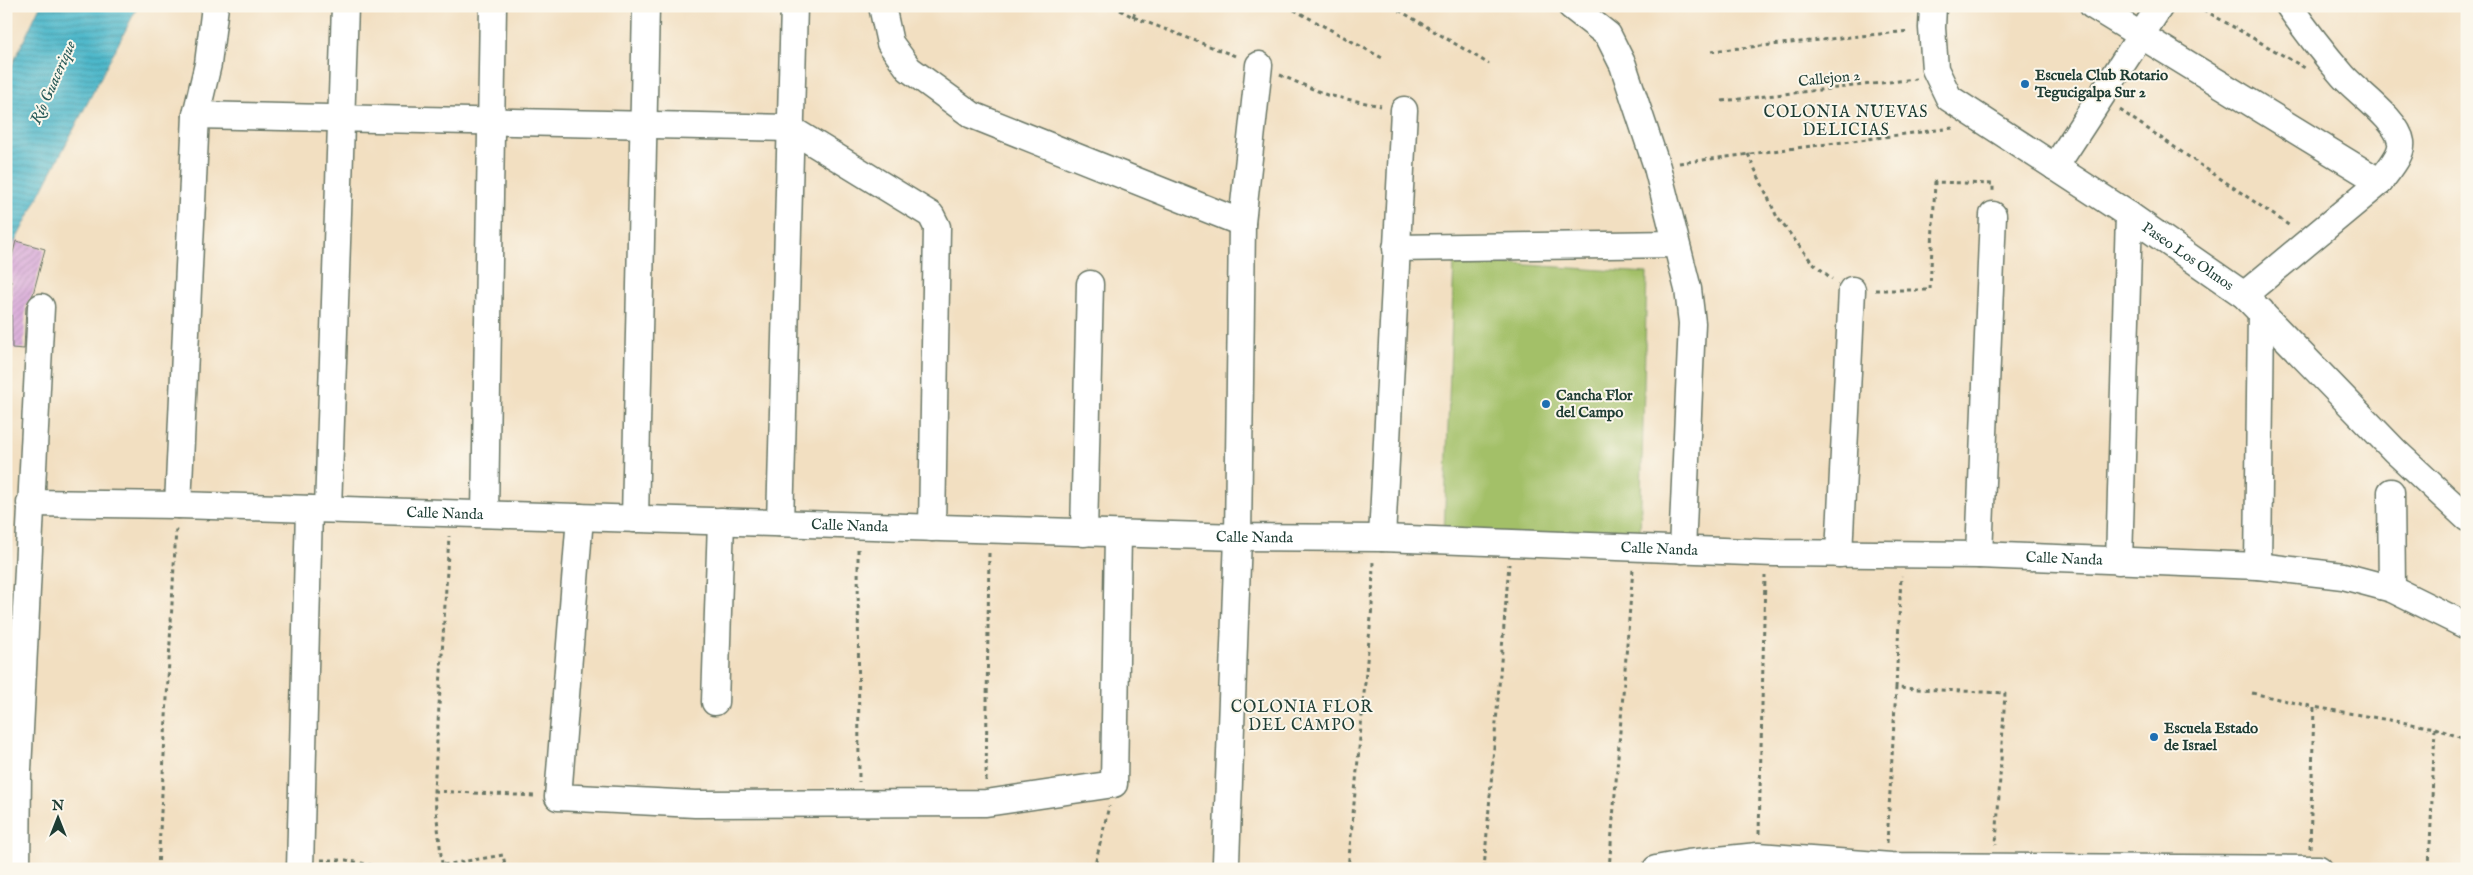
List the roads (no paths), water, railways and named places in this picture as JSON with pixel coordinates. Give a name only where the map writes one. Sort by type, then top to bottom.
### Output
[{"type":"street","points":[[178,505],[196,115],[208,64],[216,6]]},
{"type":"street","points":[[300,864],[342,118],[346,6]]},
{"type":"street","points":[[486,514],[493,6]]},
{"type":"street","points":[[635,519],[646,6]]},
{"type":"street","points":[[780,523],[789,128],[794,6]]},
{"type":"street","points":[[882,6],[890,43],[910,69],[972,115],[1242,223]]},
{"type":"street","points":[[1571,6],[1608,35],[1623,65],[1657,167],[1688,290],[1692,323],[1682,550]]},
{"type":"street","points":[[2093,6],[2380,182]]},
{"type":"street","points":[[2055,167],[2160,6]]},
{"type":"street","points":[[2258,566],[2253,303],[2310,240],[2380,182],[2399,153],[2401,142],[2395,128],[2345,78],[2306,32],[2289,6]]},
{"type":"street","name":"Paseo Los Olmos","points":[[1932,17],[1935,69],[1949,98],[2129,214],[2253,303],[2395,451],[2467,518]]},
{"type":"street","points":[[1226,862],[1238,537],[1242,223],[1259,65]]},
{"type":"street","points":[[1378,538],[1404,110]]},
{"type":"street","points":[[196,115],[789,128],[931,215],[936,227],[932,528]]},
{"type":"street","points":[[2118,561],[2129,214]]},
{"type":"street","points":[[1980,555],[1993,215]]},
{"type":"street","points":[[1396,248],[1676,244]]},
{"type":"street","points":[[1084,533],[1090,284]]},
{"type":"street","points":[[1839,554],[1852,290]]},
{"type":"street","points":[[17,869],[12,773],[30,503],[40,307]]},
{"type":"street","points":[[2391,492],[2392,589]]},
{"type":"street","name":"Calle Nanda","points":[[30,503],[319,509],[1118,534],[1378,538],[1766,553],[1980,555],[2258,566],[2343,576],[2392,589],[2467,626]]},
{"type":"street","points":[[580,517],[558,797],[695,804],[859,805],[986,803],[1114,784],[1118,534]]},
{"type":"street","points":[[715,702],[721,521]]},
{"type":"street","points":[[1656,869],[1758,856],[1886,866],[2319,869]]},
{"type":"water","name":"Río Guacerique","points":[[40,6],[138,6],[6,259],[6,78]]},
{"type":"place","name":"Escuela Club Rotario Tegucigalpa Sur 2","points":[[2025,84]]},
{"type":"place","name":"Cancha Flor del Campo","points":[[1546,404]]},
{"type":"place","name":"Escuela Estado de Israel","points":[[2154,737]]},
{"type":"district","name":"COLONIA NUEVAS DELICIAS","points":[[1846,120]]},
{"type":"district","name":"COLONIA FLOR DEL CAMPO","points":[[1302,715]]}]
